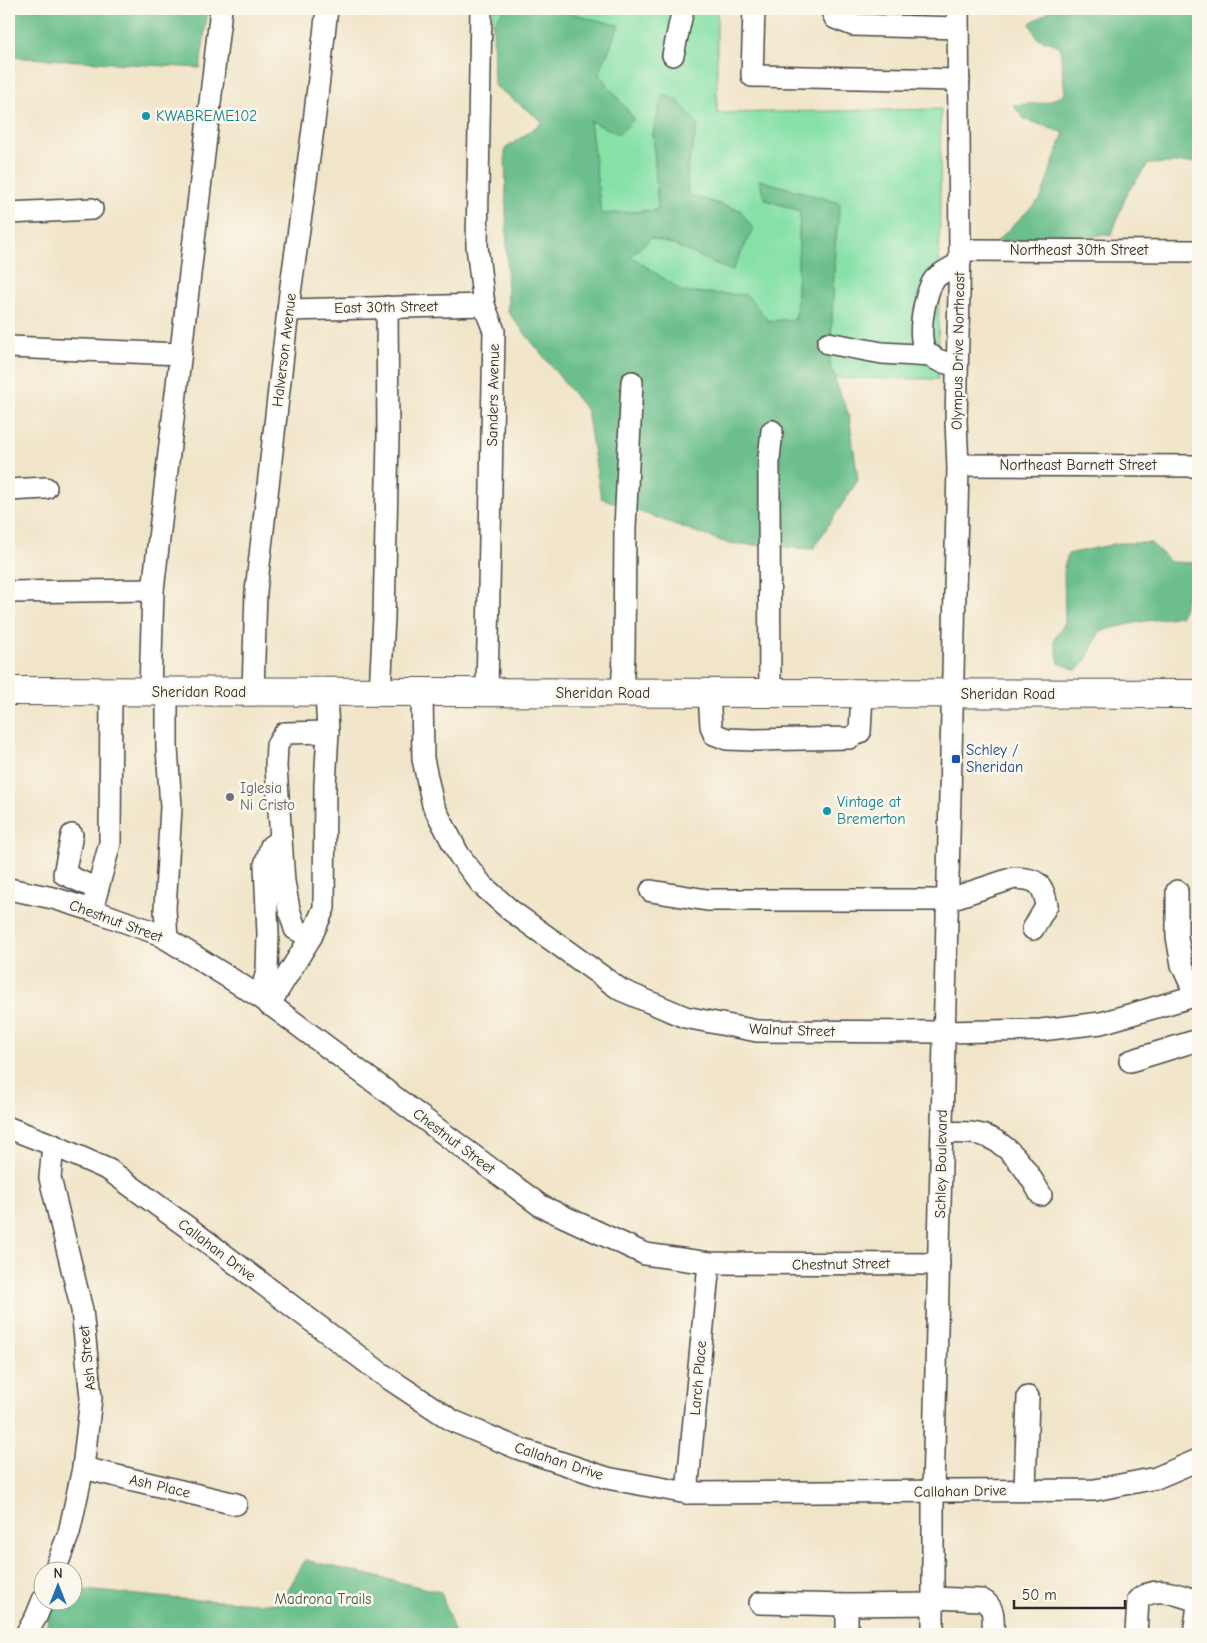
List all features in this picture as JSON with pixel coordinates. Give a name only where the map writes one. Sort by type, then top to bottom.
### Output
[{"type":"main road","name":"Sheridan Road","points":[[9,691],[1198,694]]},
{"type":"street","points":[[167,939],[165,909],[171,807],[167,748],[158,691],[152,590],[221,9]]},
{"type":"street","name":"Halverson Avenue","points":[[253,692],[256,591],[288,310],[314,122],[327,9]]},
{"type":"street","name":"Sanders Avenue","points":[[481,9],[477,246],[484,305],[494,332],[487,692]]},
{"type":"street","points":[[672,56],[683,9]]},
{"type":"street","points":[[754,9],[752,76],[959,80]]},
{"type":"street","points":[[831,9],[836,18],[853,25],[958,19]]},
{"type":"street","name":"Olympus Drive Northeast","points":[[952,694],[958,465],[956,421],[960,256],[958,19]]},
{"type":"street","points":[[9,213],[92,209]]},
{"type":"street","name":"Northeast 30th Street","points":[[960,256],[1198,251]]},
{"type":"street","points":[[957,366],[928,354],[921,340],[924,306],[934,279],[960,256]]},
{"type":"street","name":"East 30th Street","points":[[288,310],[484,305]]},
{"type":"street","points":[[380,692],[384,617],[388,437],[387,307]]},
{"type":"street","points":[[828,343],[882,353],[932,356]]},
{"type":"street","points":[[9,347],[180,354]]},
{"type":"street","points":[[622,693],[625,528],[632,382]]},
{"type":"street","points":[[770,693],[769,458],[772,432]]},
{"type":"street","name":"Northeast Barnett Street","points":[[958,465],[1198,466]]},
{"type":"street","points":[[9,490],[46,488]]},
{"type":"street","points":[[9,592],[152,590]]},
{"type":"street","points":[[92,910],[110,843],[111,691]]},
{"type":"street","points":[[264,1001],[311,938],[324,908],[325,785],[328,732],[326,692]]},
{"type":"street","name":"Walnut Street","points":[[422,692],[423,759],[433,805],[459,855],[482,884],[510,910],[622,990],[685,1017],[757,1031],[944,1032],[1041,1030],[1101,1023],[1197,995]]},
{"type":"street","points":[[709,693],[711,726],[714,734],[728,739],[754,740],[850,738],[860,732],[862,694]]},
{"type":"street","name":"Schley Boulevard","points":[[933,1634],[933,1492],[952,694]]},
{"type":"street","points":[[311,938],[295,929],[288,909],[284,882],[276,767],[277,745],[285,733],[328,732]]},
{"type":"street","points":[[72,835],[64,874],[97,889]]},
{"type":"street","points":[[264,1001],[268,934],[265,865],[271,846],[281,840]]},
{"type":"street","points":[[651,891],[707,900],[947,900],[1014,878],[1026,878],[1037,881],[1044,891],[1047,904],[1033,929]]},
{"type":"street","name":"Chestnut Street","points":[[9,889],[53,898],[92,910],[167,939],[264,1001],[541,1206],[645,1254],[709,1263],[939,1264]]},
{"type":"street","points":[[1177,891],[1177,937],[1182,966],[1197,995]]},
{"type":"street","points":[[1130,1061],[1198,1040]]},
{"type":"street","name":"Callahan Drive","points":[[9,1128],[109,1170],[382,1374],[453,1421],[517,1448],[607,1478],[687,1493],[1095,1490],[1156,1478],[1198,1460]]},
{"type":"street","points":[[943,1132],[977,1134],[988,1137],[1003,1145],[1028,1172],[1041,1195]]},
{"type":"street","name":"Ash Street","points":[[53,1145],[50,1178],[82,1310],[91,1398],[83,1468],[70,1533],[59,1560]]},
{"type":"street","name":"Larch Place","points":[[687,1493],[709,1263]]},
{"type":"street","points":[[1025,1490],[1028,1397]]},
{"type":"street","name":"Ash Place","points":[[83,1468],[236,1504]]},
{"type":"street","points":[[1136,1634],[1138,1600],[1146,1593],[1163,1591],[1198,1603],[1194,1634]]},
{"type":"street","points":[[760,1603],[846,1605],[982,1600],[988,1603],[993,1612],[993,1634]]},
{"type":"street","points":[[846,1605],[847,1634]]},
{"type":"street","points":[[26,1634],[39,1610]]},
{"type":"green space","points":[[9,9],[208,9],[200,68],[9,57]]},
{"type":"green space","points":[[493,9],[505,9],[493,25]]},
{"type":"green space","points":[[505,9],[558,9],[619,25],[599,74],[634,119],[619,134],[590,121],[601,214],[658,210],[653,132],[663,94],[678,101],[698,125],[687,168],[688,195],[740,210],[753,229],[732,271],[674,245],[651,238],[631,256],[683,292],[747,295],[768,321],[796,319],[800,211],[766,200],[759,180],[840,203],[835,246],[830,367],[849,415],[858,480],[813,549],[727,543],[601,498],[587,411],[508,312],[505,149],[543,122],[494,85],[493,25]]},
{"type":"green space","points":[[558,9],[647,11],[655,9],[717,9],[717,113],[941,109],[938,379],[835,378],[830,367],[835,246],[840,203],[759,180],[766,200],[800,211],[796,319],[768,321],[746,295],[683,292],[630,256],[651,238],[674,245],[740,210],[688,195],[687,168],[698,125],[653,132],[658,210],[601,214],[590,121],[634,119],[599,74],[619,25]]},
{"type":"green space","points":[[1049,9],[1198,9],[1198,162],[1148,164],[1126,195],[1112,234],[1056,241],[997,241],[1041,198],[1064,133],[1024,119],[1013,105],[1045,103],[1065,94],[1060,46],[1037,38],[1030,23],[1049,12]]},
{"type":"green space","points":[[1120,543],[1151,543],[1171,562],[1196,563],[1181,616],[1139,622],[1100,631],[1085,662],[1076,670],[1059,663],[1054,640],[1065,622],[1064,567],[1068,554]]},
{"type":"green space","name":"Madrona Trails","points":[[305,1560],[441,1592],[455,1634],[47,1634],[48,1610],[82,1610],[82,1590],[181,1599],[280,1604]]},
{"type":"place","name":"KWABREME102","points":[[146,116]]},
{"type":"place","name":"Schley / Sheridan","points":[[956,759]]},
{"type":"place","name":"Iglesia Ni Cristo","points":[[230,797]]},
{"type":"place","name":"Vintage at Bremerton","points":[[827,811]]}]
